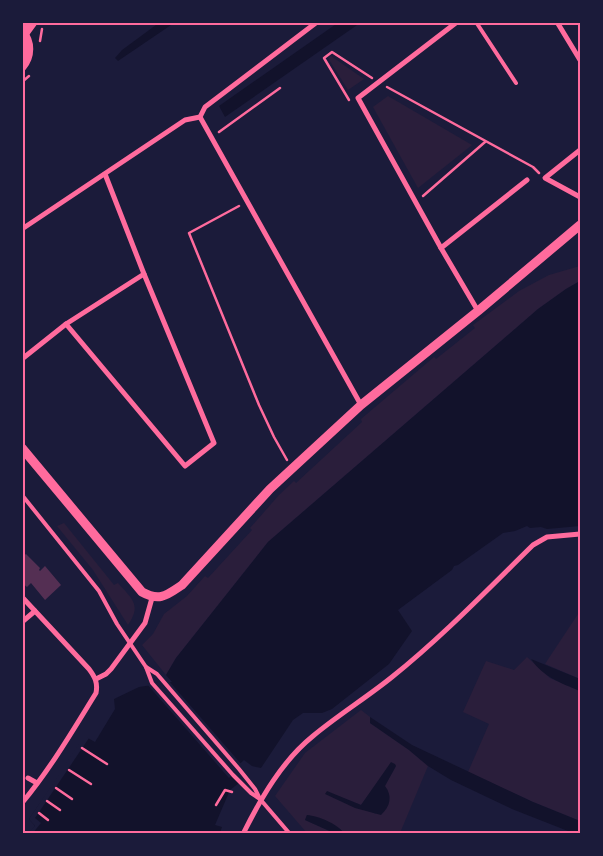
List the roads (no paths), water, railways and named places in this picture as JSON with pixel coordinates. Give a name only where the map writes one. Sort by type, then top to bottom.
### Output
[{"type":"street","points":[[22,67],[28,58],[29,49],[24,32],[33,22]]},
{"type":"street","points":[[22,229],[185,120],[200,116],[204,108],[317,22]]},
{"type":"street","points":[[457,22],[358,98],[478,311]]},
{"type":"street","points":[[557,22],[580,60]]},
{"type":"street","points":[[200,116],[361,405]]},
{"type":"street","points":[[580,150],[545,178],[580,197]]},
{"type":"street","points":[[66,324],[185,466],[214,443],[105,174]]},
{"type":"street","points":[[441,248],[527,180]]},
{"type":"street","points":[[22,448],[142,592],[152,598],[170,594],[182,585],[270,489],[361,405],[580,226]]},
{"type":"street","points":[[22,359],[66,324],[144,274]]},
{"type":"street","points":[[242,834],[260,799],[297,751],[312,736],[392,677],[452,624],[533,545],[548,537],[580,534]]},
{"type":"street","points":[[22,597],[96,679],[96,693],[50,766],[22,803]]},
{"type":"street","points":[[96,679],[111,669],[145,624],[152,598]]},
{"type":"street","points":[[22,622],[35,611]]},
{"type":"street","points":[[28,778],[37,783]]},
{"type":"lane","points":[[476,22],[516,83]]},
{"type":"lane","points":[[22,495],[99,591],[117,624],[146,667],[152,683],[233,774],[260,799],[290,834]]},
{"type":"lane","points":[[146,667],[157,674],[240,769],[260,799]]}]
